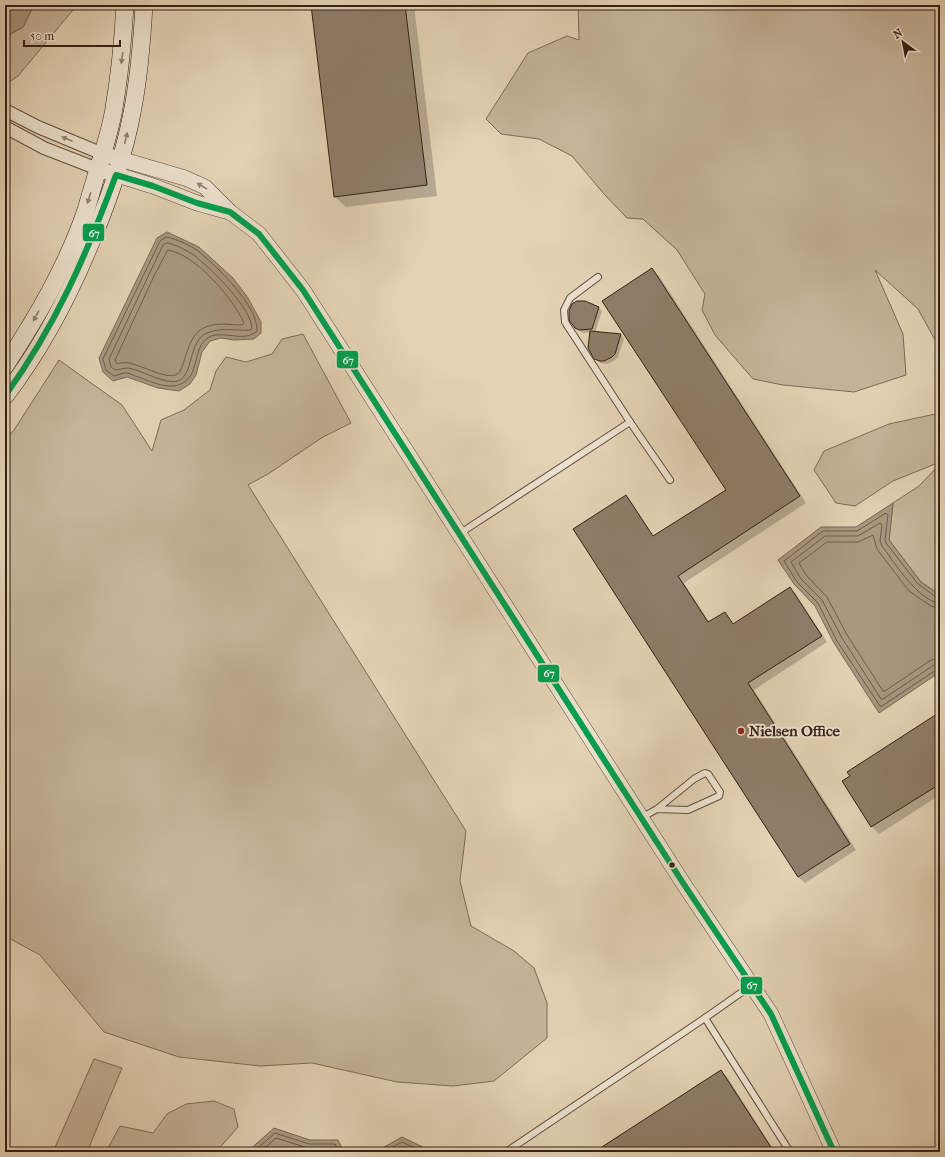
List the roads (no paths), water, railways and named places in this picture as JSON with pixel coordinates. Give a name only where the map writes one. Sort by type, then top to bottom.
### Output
[{"type":"main road","points":[[5,366],[32,325],[64,263],[85,211],[114,109],[123,53],[125,5]]},
{"type":"main road","points":[[5,396],[18,379],[46,335],[66,298],[81,267],[101,218],[119,167],[132,114],[141,52],[144,5]]},
{"type":"street","points":[[5,110],[100,161]]},
{"type":"street","points":[[5,127],[44,148],[119,167],[153,186],[197,203],[230,212],[259,234],[303,290],[683,883],[771,1014],[834,1152]]},
{"type":"lane","points":[[598,277],[570,298],[564,310],[565,322],[630,422],[670,480]]},
{"type":"lane","points":[[459,534],[630,422]]},
{"type":"lane","points":[[641,818],[657,809],[694,779],[704,773],[708,774],[720,792],[718,796],[688,810],[657,809]]},
{"type":"lane","points":[[506,1152],[752,985]]},
{"type":"lane","points":[[705,1018],[790,1152]]},
{"type":"water","points":[[5,5],[34,5],[23,27],[5,37]]},
{"type":"water","points":[[167,232],[199,247],[233,278],[248,298],[261,322],[261,333],[254,339],[234,340],[221,338],[210,341],[202,352],[196,375],[190,384],[179,391],[158,388],[127,377],[113,381],[103,372],[99,358],[157,238]]},
{"type":"water","points":[[893,503],[889,540],[921,582],[940,595],[940,672],[879,713],[834,643],[815,606],[794,584],[778,560],[821,527],[856,527]]},
{"type":"water","points":[[274,1128],[310,1140],[338,1140],[344,1152],[247,1152]]},
{"type":"water","points":[[402,1137],[429,1150],[432,1152],[375,1152]]},
{"type":"place","name":"Nielsen Office","points":[[741,731]]}]
